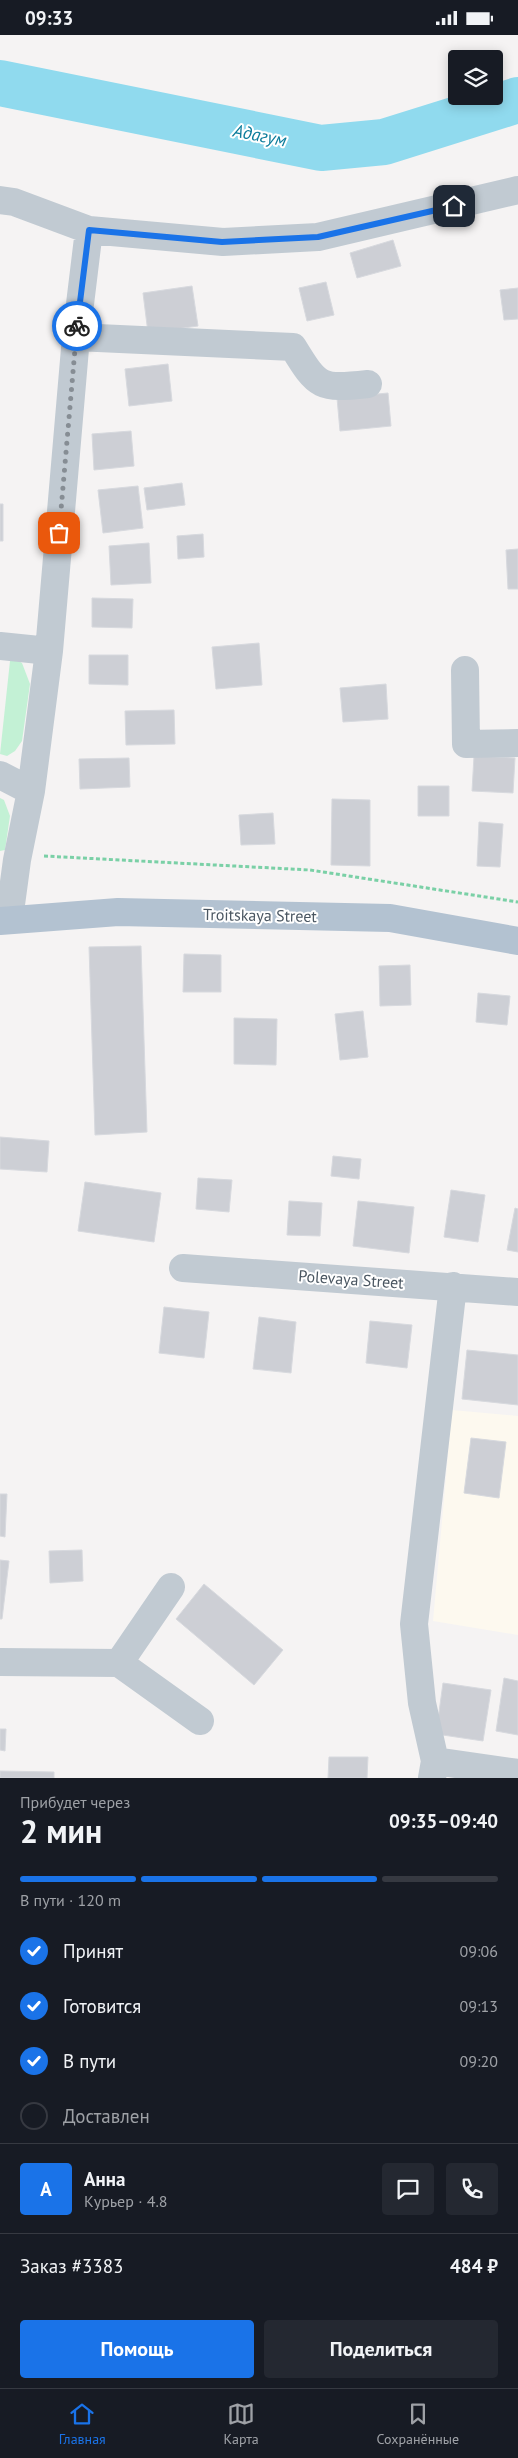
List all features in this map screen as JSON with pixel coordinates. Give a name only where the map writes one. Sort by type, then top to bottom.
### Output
[{"type":"main road","name":"Troitskaya Street","points":[[5,920],[118,911],[390,918],[518,941]]},
{"type":"street","points":[[0,201],[14,201],[89,230],[222,242],[318,237],[518,190]]},
{"type":"street","points":[[5,920],[31,791],[49,651],[76,337],[89,230]]},
{"type":"street","points":[[76,337],[293,347],[311,377],[333,388],[368,384]]},
{"type":"street","points":[[0,646],[49,651]]},
{"type":"street","points":[[465,670],[466,744],[518,743]]},
{"type":"street","points":[[0,775],[31,791]]},
{"type":"street","name":"Polevaya Street","points":[[183,1268],[518,1292]]},
{"type":"street","points":[[453,1286],[414,1624],[422,1703],[434,1769],[518,1773]]},
{"type":"street","points":[[119,1663],[170,1587]]},
{"type":"street","points":[[0,1662],[119,1663],[200,1721]]},
{"type":"path","points":[[38,855],[310,870],[518,902]]},
{"type":"shaded area","points":[[452,1410],[518,1416],[518,1635],[433,1621]]},
{"type":"green space","points":[[13,658],[22,663],[30,684],[22,741],[15,751],[7,756],[0,754],[10,661]]},
{"type":"green space","points":[[0,798],[4,800],[10,816],[5,850],[0,851]]},
{"type":"building","points":[[393,240],[401,266],[357,278],[350,253]]},
{"type":"building","points":[[326,282],[334,315],[307,321],[299,288]]},
{"type":"building","points":[[192,286],[198,326],[148,333],[143,293]]},
{"type":"building","points":[[518,288],[518,319],[504,320],[500,290]]},
{"type":"building","points":[[168,364],[172,401],[129,406],[125,369]]},
{"type":"building","points":[[388,393],[391,426],[340,431],[337,398]]},
{"type":"building","points":[[131,431],[134,466],[94,470],[92,434]]},
{"type":"building","points":[[182,483],[185,505],[147,510],[144,488]]},
{"type":"building","points":[[138,486],[143,528],[103,533],[98,490]]},
{"type":"building","points":[[0,504],[3,504],[3,541],[0,541]]},
{"type":"building","points":[[203,534],[204,557],[178,559],[177,536]]},
{"type":"building","points":[[149,543],[151,583],[111,585],[109,546]]},
{"type":"building","points":[[518,549],[518,589],[508,589],[506,550]]},
{"type":"building","points":[[92,598],[133,599],[132,628],[92,627]]},
{"type":"building","points":[[259,643],[262,685],[216,689],[212,647]]},
{"type":"building","points":[[89,655],[128,655],[128,685],[89,684]]},
{"type":"building","points":[[386,684],[388,719],[343,722],[340,688]]},
{"type":"building","points":[[174,710],[175,744],[126,745],[125,711]]},
{"type":"building","points":[[474,756],[515,758],[513,793],[472,791]]},
{"type":"building","points":[[129,758],[130,787],[80,789],[79,759]]},
{"type":"building","points":[[418,786],[449,786],[449,816],[418,816]]},
{"type":"building","points":[[332,799],[370,800],[370,866],[331,865]]},
{"type":"building","points":[[273,813],[275,844],[241,845],[239,815]]},
{"type":"building","points":[[479,822],[503,824],[500,867],[477,866]]},
{"type":"building","points":[[141,946],[147,1132],[95,1135],[89,947]]},
{"type":"building","points":[[184,954],[221,955],[221,992],[183,992]]},
{"type":"building","points":[[410,965],[411,1005],[380,1006],[379,966]]},
{"type":"building","points":[[478,993],[510,996],[507,1025],[476,1022]]},
{"type":"building","points":[[363,1011],[368,1057],[340,1060],[335,1014]]},
{"type":"building","points":[[234,1018],[277,1019],[276,1065],[234,1064]]},
{"type":"building","points":[[0,1137],[49,1141],[47,1172],[0,1169]]},
{"type":"building","points":[[333,1156],[361,1159],[359,1179],[331,1176]]},
{"type":"building","points":[[198,1178],[232,1180],[229,1212],[196,1209]]},
{"type":"building","points":[[85,1182],[161,1193],[154,1242],[78,1231]]},
{"type":"building","points":[[451,1190],[485,1195],[478,1242],[444,1237]]},
{"type":"building","points":[[289,1201],[322,1203],[320,1236],[287,1235]]},
{"type":"building","points":[[358,1201],[414,1207],[409,1253],[353,1246]]},
{"type":"building","points":[[515,1208],[518,1209],[518,1252],[507,1250]]},
{"type":"building","points":[[164,1307],[209,1312],[204,1358],[159,1353]]},
{"type":"building","points":[[259,1317],[296,1322],[291,1373],[253,1369]]},
{"type":"building","points":[[370,1321],[412,1325],[407,1368],[366,1363]]},
{"type":"building","points":[[467,1350],[518,1355],[518,1405],[462,1399]]},
{"type":"building","points":[[471,1438],[506,1442],[499,1498],[464,1493]]},
{"type":"building","points":[[0,1494],[7,1494],[5,1537],[0,1536]]},
{"type":"building","points":[[82,1550],[83,1581],[50,1583],[49,1551]]},
{"type":"building","points":[[0,1560],[9,1561],[2,1619],[0,1619]]},
{"type":"building","points":[[204,1584],[283,1650],[254,1685],[176,1619]]},
{"type":"building","points":[[504,1678],[518,1681],[518,1735],[496,1731]]},
{"type":"building","points":[[443,1683],[491,1690],[483,1741],[436,1734]]},
{"type":"building","points":[[0,1729],[6,1729],[5,1751],[0,1750]]},
{"type":"building","points":[[329,1757],[368,1757],[367,1778],[328,1778]]},
{"type":"building","points":[[0,1771],[54,1772],[54,1778],[0,1778]]},
{"type":"waterway","name":"Адагум","points":[[0,83],[321,148],[384,142],[518,100]]},
{"type":"way so far","points":[[59,533],[77,326]]},
{"type":"route","points":[[77,326],[89,230],[222,242],[318,237],[454,206]]}]
